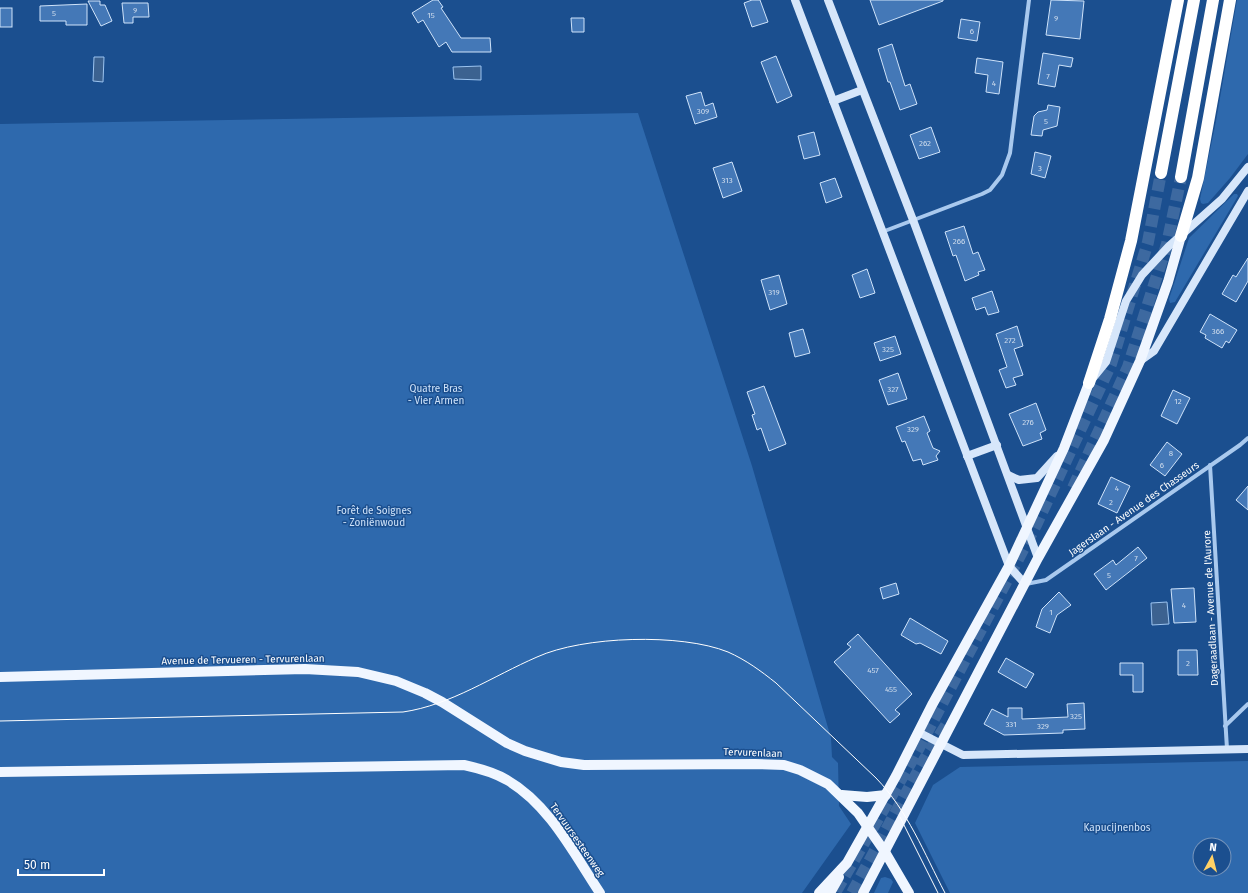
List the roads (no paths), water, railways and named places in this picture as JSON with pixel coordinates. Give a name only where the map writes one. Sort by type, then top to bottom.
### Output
[{"type":"highway","points":[[1089,383],[1110,320],[1131,241],[1178,0]]},
{"type":"highway","points":[[1162,173],[1194,0]]},
{"type":"highway","points":[[1182,177],[1212,0]]},
{"type":"highway","points":[[1181,236],[1188,211],[1192,203],[1230,0]]},
{"type":"main road","points":[[863,893],[1038,558],[1104,440],[1140,361],[1168,282],[1181,236]]},
{"type":"main road","points":[[830,893],[886,796],[920,733],[932,705],[1009,566],[1064,448],[1089,383]]},
{"type":"main road","name":"Avenue de Tervueren - Tervurenlaan","points":[[0,677],[305,669],[358,672],[396,682],[425,693],[507,743],[542,758],[561,762]]},
{"type":"main road","name":"Tervurenlaan","points":[[561,762],[596,765],[784,765],[816,777],[842,795],[858,813],[885,852],[909,893]]},
{"type":"main road","name":"Tervuursesteenweg","points":[[0,772],[448,764],[464,765],[507,779],[520,788],[544,812],[600,893]]},
{"type":"main road","points":[[842,795],[859,797],[886,796]]},
{"type":"main road","points":[[819,893],[846,864]]},
{"type":"street","points":[[795,0],[881,232],[1009,566],[1025,584]]},
{"type":"street","points":[[828,0],[913,220],[1038,558]]},
{"type":"street","points":[[881,232],[982,194],[993,187],[1002,175],[1010,153],[1029,0]]},
{"type":"street","points":[[833,101],[862,90]]},
{"type":"street","points":[[1089,383],[1106,362],[1123,309],[1134,287],[1150,265],[1222,200],[1248,167]]},
{"type":"street","points":[[1140,361],[1154,351],[1248,191]]},
{"type":"street","points":[[1192,203],[1192,210],[1196,214],[1200,215],[1209,212]]},
{"type":"street","name":"Jagerslaan - Avenue des Chasseurs","points":[[1025,584],[1046,580],[1210,465],[1240,446],[1248,438]]},
{"type":"street","points":[[967,456],[996,445]]},
{"type":"street","points":[[1008,475],[1019,480],[1037,478],[1064,448]]},
{"type":"street","name":"Dageraadlaan - Avenue de l'Aurore","points":[[1210,465],[1227,749]]},
{"type":"street","points":[[1225,726],[1248,704]]},
{"type":"street","points":[[920,733],[963,755],[1248,749]]},
{"type":"tunnel","points":[[836,891],[914,757],[1036,525],[1111,364],[1148,242],[1161,173]]},
{"type":"tunnel","points":[[1073,488],[1128,367],[1167,244],[1181,177]]},
{"type":"tunnel","points":[[852,893],[928,753],[949,721]]},
{"type":"tram line","points":[[0,721],[403,712],[455,697],[537,657],[556,650],[605,641],[632,640],[685,642],[708,646],[735,655],[776,683],[876,778],[906,818],[945,893]]},
{"type":"tram line","points":[[900,817],[938,893]]},
{"type":"park label","name":"Quatre Bras - Vier Armen","points":[[436,394]]},
{"type":"park label","name":"Forêt de Soignes - Zoniënwoud","points":[[374,516]]},
{"type":"park label","name":"Kapucijnenbos","points":[[1117,828]]}]
